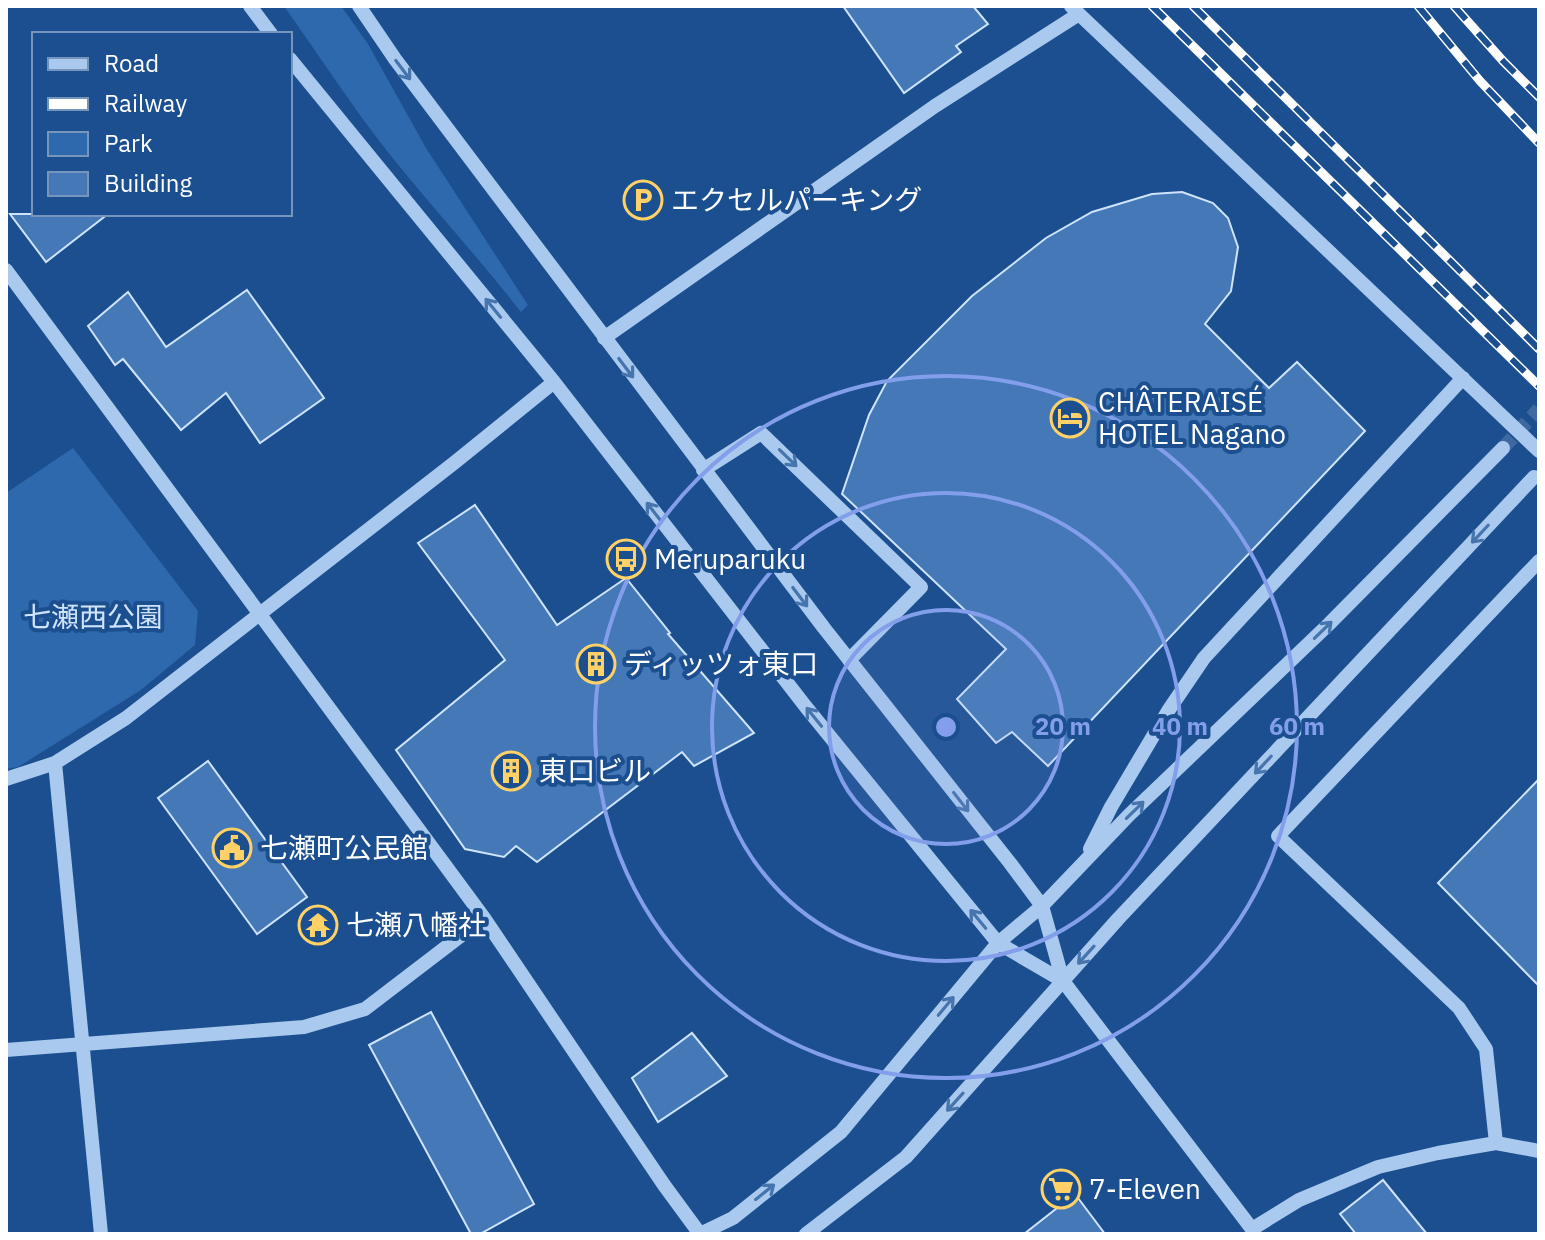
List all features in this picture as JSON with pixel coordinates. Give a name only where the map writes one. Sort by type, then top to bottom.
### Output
[{"type":"street","points":[[250,6],[270,32]]},
{"type":"street","points":[[359,6],[395,59],[703,470],[1042,906],[1063,981],[1251,1232],[1299,1200],[1378,1167],[1496,1143],[1539,1151]]},
{"type":"street","points":[[604,338],[1075,10],[1539,451]]},
{"type":"street","points":[[292,61],[554,382],[806,707],[998,943],[1063,981]]},
{"type":"street","points":[[6,270],[484,918],[700,1234],[733,1218],[841,1132],[998,943],[1042,906],[1129,815],[1329,624],[1503,448]]},
{"type":"street","points":[[1083,863],[1119,793],[1204,658],[1463,378]]},
{"type":"street","points":[[6,779],[55,763],[126,718],[554,382]]},
{"type":"street","points":[[703,470],[761,433],[921,587],[849,660]]},
{"type":"street","points":[[806,1234],[906,1157],[1063,981],[1534,477]]},
{"type":"street","points":[[1496,1143],[1486,1049],[1459,1008],[1278,836],[1539,561]]},
{"type":"street","points":[[55,763],[101,1234]]},
{"type":"street","points":[[6,1050],[304,1027],[365,1009],[484,918]]},
{"type":"green space","points":[[284,6],[341,6],[368,44],[426,148],[528,305],[521,312],[387,151]]},
{"type":"green space","name":"七瀬西公園","points":[[73,448],[198,611],[195,645],[141,690],[18,767],[6,769],[6,493]]},
{"type":"building","points":[[843,6],[973,6],[988,24],[956,46],[961,52],[904,93]]},
{"type":"building","points":[[1182,192],[1213,203],[1228,218],[1238,247],[1231,291],[1205,324],[1269,388],[1297,362],[1365,431],[1048,766],[1012,732],[996,743],[957,699],[1006,649],[842,494],[869,415],[887,381],[972,296],[1046,238],[1092,212],[1152,194]]},
{"type":"building","points":[[10,214],[105,216],[46,262]]},
{"type":"building","points":[[247,290],[324,398],[260,443],[226,393],[181,430],[123,359],[115,365],[88,326],[128,292],[166,347]]},
{"type":"building","points":[[475,505],[557,625],[626,578],[668,634],[754,733],[694,766],[682,752],[537,862],[516,846],[504,857],[465,849],[396,750],[505,660],[418,543]]},
{"type":"building","name":"七瀬町公民館","points":[[208,761],[307,897],[257,934],[158,798]]},
{"type":"building","points":[[1539,779],[1539,986],[1438,883]]},
{"type":"building","points":[[431,1012],[534,1204],[480,1234],[471,1234],[369,1045]]},
{"type":"building","points":[[692,1033],[727,1076],[658,1122],[632,1078]]},
{"type":"building","points":[[1383,1180],[1427,1234],[1356,1234],[1340,1214]]},
{"type":"building","points":[[1075,1194],[1105,1234],[1024,1234]]},
{"type":"tunnel","points":[[1503,448],[1539,409]]},
{"type":"railway","points":[[1152,6],[1539,386]]},
{"type":"railway","points":[[1193,6],[1539,349]]},
{"type":"railway","points":[[1418,6],[1480,81],[1539,143]]},
{"type":"railway","points":[[1454,6],[1539,97]]},
{"type":"place","name":"エクセルパーキング","points":[[643,200]]},
{"type":"place","name":"CHÂTERAISÉ HOTEL Nagano","points":[[1070,418]]},
{"type":"place","name":"Meruparuku","points":[[626,559]]},
{"type":"place","name":"ディッツォ東口","points":[[596,664]]},
{"type":"place","name":"東口ビル","points":[[511,771]]},
{"type":"place","name":"七瀬町公民館","points":[[232,848]]},
{"type":"place","name":"七瀬八幡社","points":[[318,925]]},
{"type":"place","name":"7-Eleven","points":[[1061,1189]]}]
